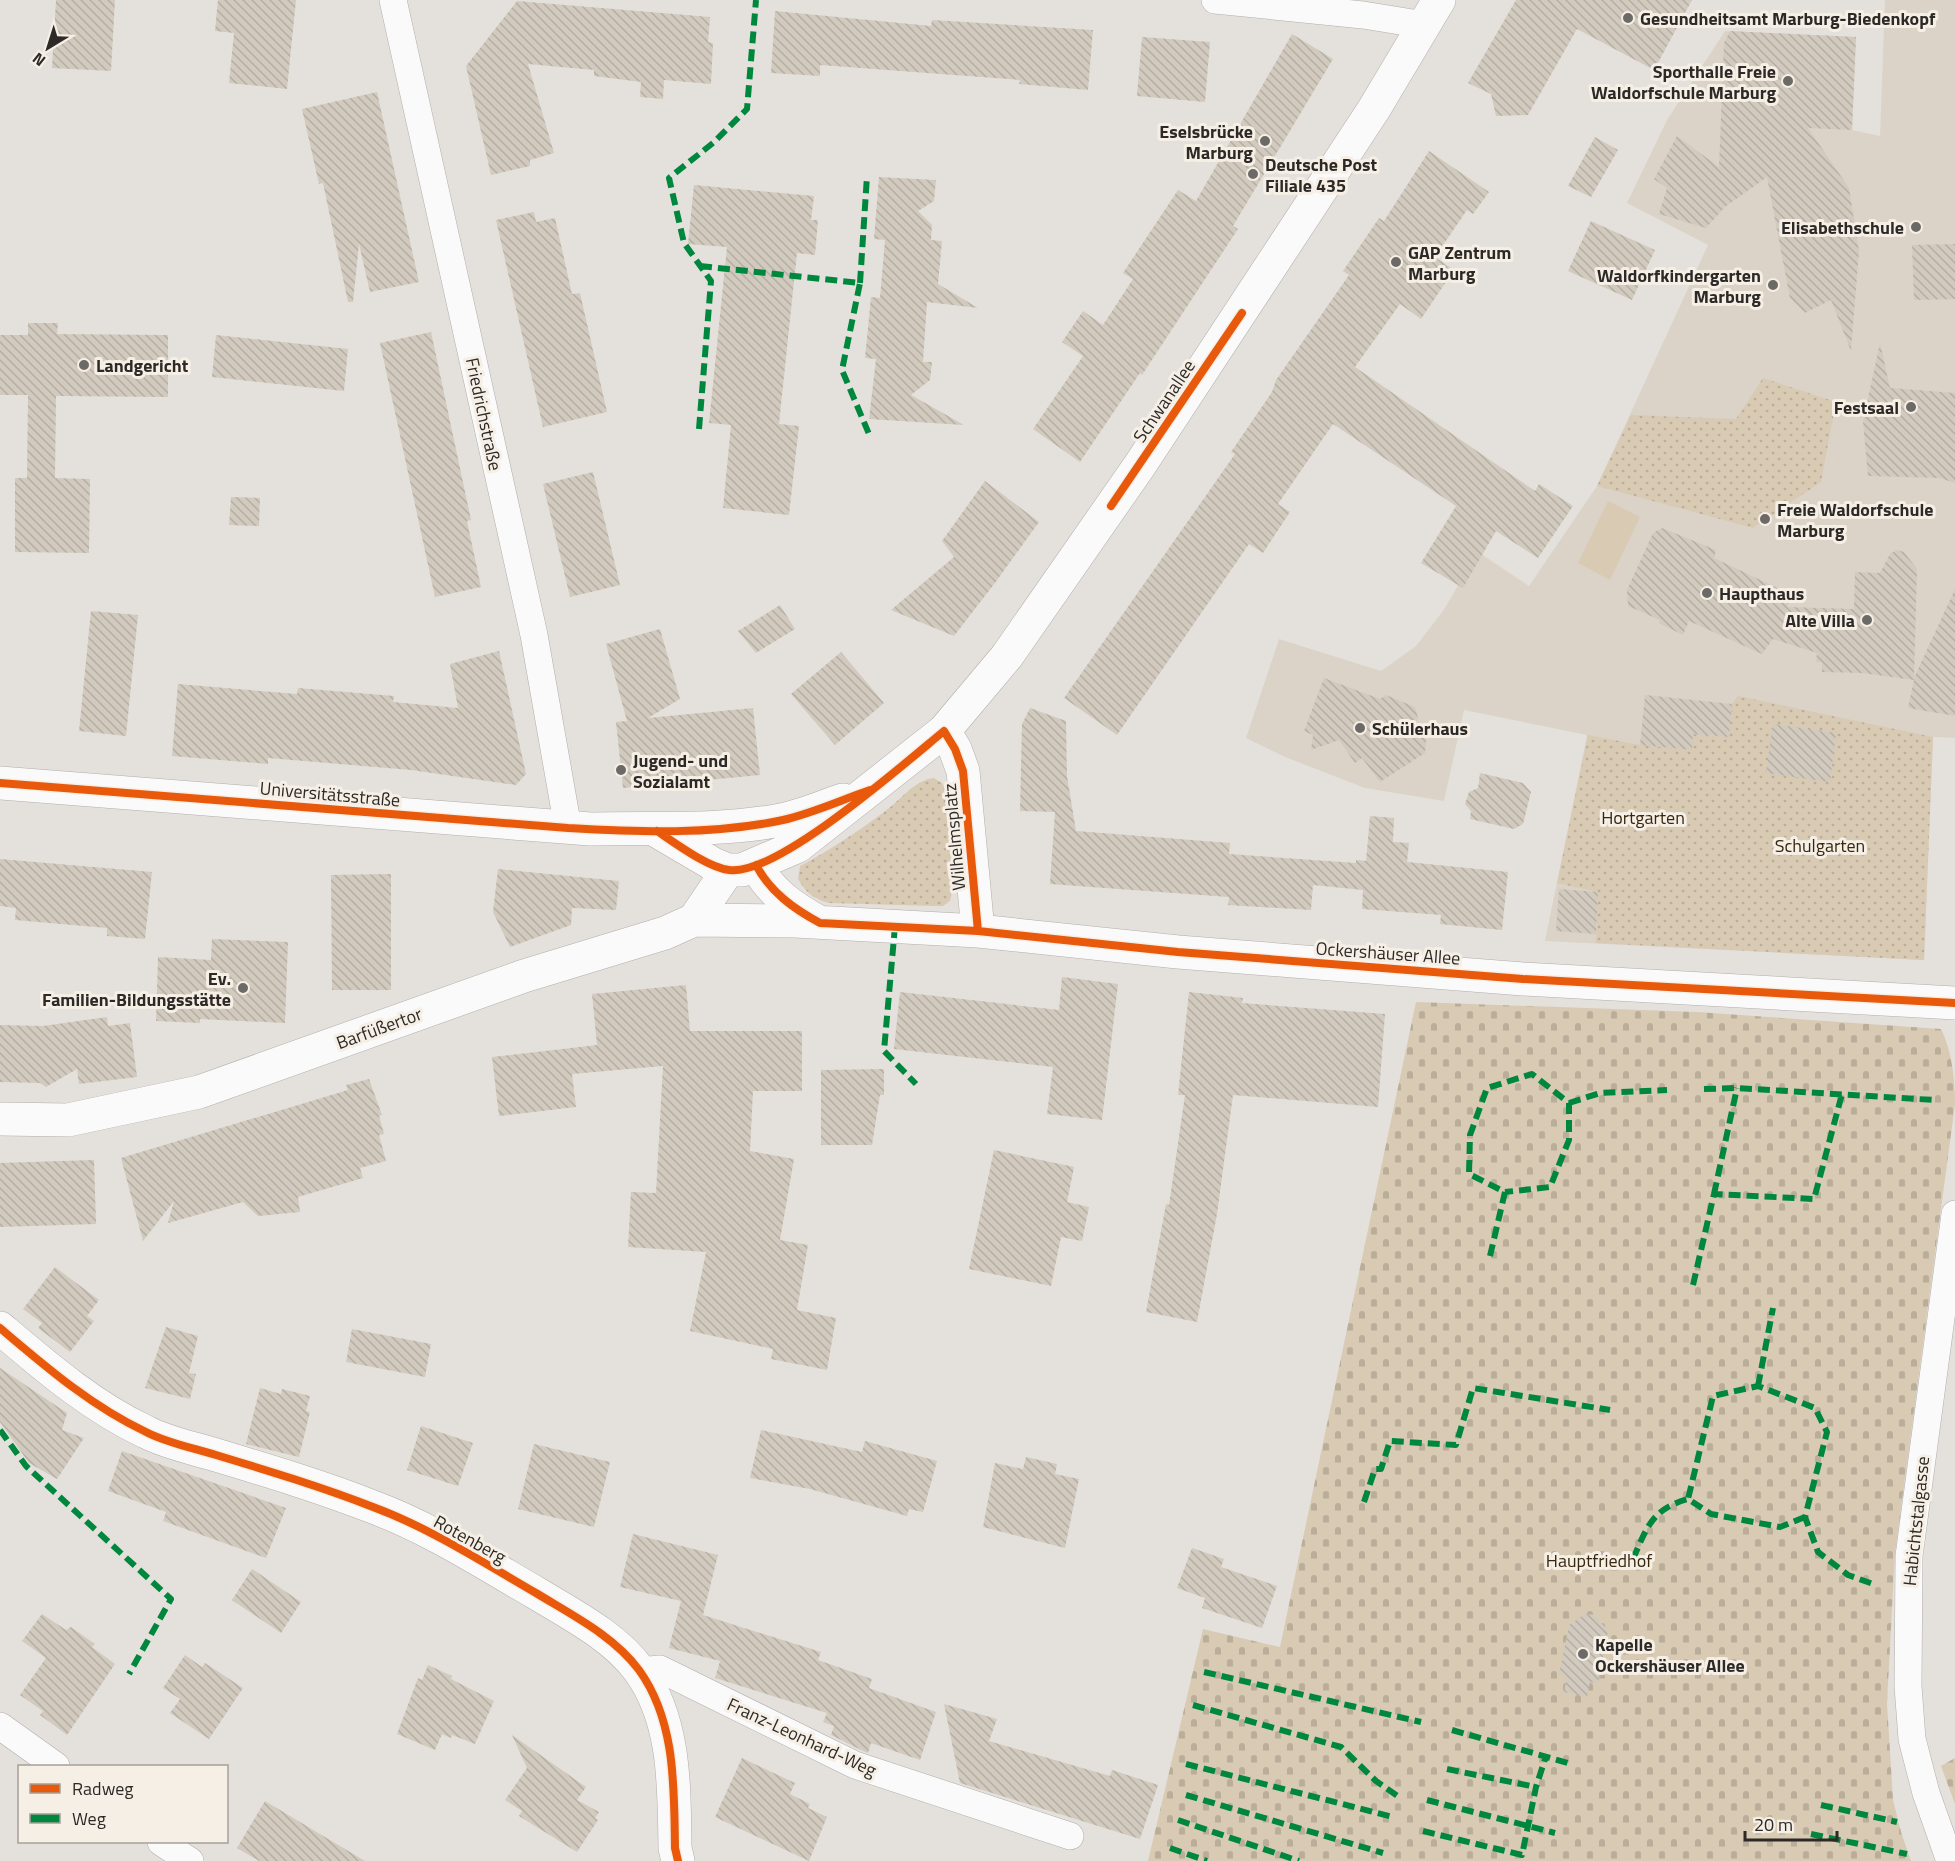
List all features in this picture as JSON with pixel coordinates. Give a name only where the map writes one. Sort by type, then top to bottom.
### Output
[{"type":"street","name":"Friedrichstraße","points":[[393,0],[534,635],[568,828]]},
{"type":"street","points":[[1215,0],[1363,15],[1432,12]]},
{"type":"street","name":"Schwanallee","points":[[944,731],[1007,656],[1140,465],[1374,109],[1432,12]]},
{"type":"street","points":[[694,920],[742,868],[798,846],[944,731]]},
{"type":"street","name":"Wilhelmsplatz","points":[[944,731],[955,749],[963,771],[978,931]]},
{"type":"street","name":"Universitätsstraße","points":[[0,783],[568,828],[657,831],[737,827],[802,815],[870,790]]},
{"type":"street","points":[[657,831],[686,850],[742,868],[764,881],[797,911],[820,923]]},
{"type":"street","name":"Ockershäuser Allee","points":[[694,920],[820,923],[978,931],[1178,952],[1523,979],[1955,1002]]},
{"type":"street","name":"Barfüßertor","points":[[0,1119],[68,1120],[199,1092],[498,985],[665,933],[694,920]]},
{"type":"street","name":"Habichtstalgasse","points":[[1950,1861],[1926,1793],[1912,1739],[1908,1686],[1909,1556],[1955,1214]]},
{"type":"street","name":"Rotenberg","points":[[0,1328],[56,1375],[107,1412],[148,1434],[375,1508],[432,1534],[579,1619],[625,1654],[640,1671],[663,1717],[672,1758],[678,1861]]},
{"type":"street","name":"Franz-Leonhard-Weg","points":[[640,1671],[660,1669],[855,1766],[1070,1836]]},
{"type":"street","points":[[0,1726],[53,1765]]},
{"type":"street","points":[[163,1843],[190,1861]]},
{"type":"shaded area","name":"Freie Waldorfschule Marburg","points":[[1885,0],[1955,0],[1955,738],[1933,737],[1924,960],[1545,941],[1587,735],[1464,710],[1444,801],[1365,788],[1285,757],[1246,738],[1279,639],[1381,671],[1416,646],[1443,611],[1478,552],[1529,586],[1597,486],[1708,245],[1627,203],[1667,120],[1725,31],[1856,37],[1852,130],[1880,136]]},
{"type":"green space","points":[[1763,378],[1836,402],[1821,482],[1753,528],[1597,486],[1631,415],[1736,419]]},
{"type":"green space","points":[[1608,501],[1640,517],[1610,580],[1578,563]]},
{"type":"green space","name":"Schulgarten","points":[[1738,696],[1933,737],[1924,960],[1596,943],[1598,892],[1557,883],[1588,735],[1640,745],[1691,750],[1693,734],[1729,737],[1732,704]]},
{"type":"green space","points":[[934,778],[942,783],[949,806],[953,842],[953,878],[950,901],[943,906],[829,903],[819,900],[804,888],[798,879],[800,866],[864,827],[920,783]]},
{"type":"green space","name":"Hauptfriedhof","points":[[1416,1002],[1697,1012],[1941,1029],[1952,1066],[1955,1104],[1895,1553],[1887,1703],[1893,1800],[1911,1861],[1148,1861],[1203,1629],[1280,1647]]},
{"type":"green space","points":[[1955,1758],[1955,1804],[1941,1766]]},
{"type":"building","points":[[56,0],[115,0],[111,71],[52,68]]},
{"type":"building","points":[[218,0],[296,0],[287,89],[229,83],[234,33],[215,31]]},
{"type":"building","points":[[1516,0],[1692,0],[1654,70],[1577,29],[1528,115],[1496,116],[1491,94],[1468,83]]},
{"type":"building","points":[[517,1],[710,17],[708,42],[713,43],[711,84],[664,80],[663,99],[640,97],[641,82],[594,76],[594,70],[528,64],[554,153],[530,160],[530,166],[491,175],[466,66]]},
{"type":"building","points":[[775,11],[931,26],[932,20],[1093,30],[1088,90],[1019,84],[1020,80],[820,65],[820,76],[771,73]]},
{"type":"building","points":[[1730,31],[1856,37],[1852,130],[1808,128],[1849,188],[1859,251],[1851,351],[1831,300],[1805,313],[1790,298],[1767,177],[1725,207],[1706,228],[1659,214],[1667,188],[1654,179],[1677,136],[1719,167],[1724,43]]},
{"type":"building","points":[[1292,34],[1333,59],[1233,226],[1238,229],[1142,375],[1140,373],[1080,462],[1033,429],[1083,356],[1062,342],[1083,311],[1103,325],[1133,279],[1123,273],[1178,190],[1196,201]]},
{"type":"building","points":[[1142,37],[1210,42],[1205,102],[1137,96]]},
{"type":"building","points":[[377,92],[419,282],[370,292],[359,244],[353,302],[348,302],[323,183],[319,184],[302,109]]},
{"type":"building","points":[[1595,137],[1618,150],[1591,197],[1568,186]]},
{"type":"building","points":[[1429,151],[1489,192],[1473,214],[1467,210],[1435,257],[1454,270],[1421,319],[1400,304],[1355,367],[1535,491],[1539,484],[1573,506],[1538,558],[1496,531],[1463,588],[1421,563],[1456,506],[1333,424],[1278,504],[1290,512],[1263,553],[1249,544],[1117,735],[1064,698],[1235,454],[1231,452],[1272,392],[1276,380],[1349,275],[1343,271],[1379,218],[1384,221]]},
{"type":"building","points":[[879,177],[936,180],[934,201],[918,211],[932,225],[931,240],[942,241],[938,284],[978,308],[927,302],[923,362],[932,362],[930,380],[911,395],[964,425],[869,419],[876,359],[865,358],[871,297],[880,298],[885,240],[874,239]]},
{"type":"building","points":[[694,185],[814,196],[811,220],[818,220],[815,255],[797,253],[779,424],[799,426],[789,515],[723,508],[731,425],[709,423],[727,247],[688,244]]},
{"type":"building","points":[[534,212],[536,222],[555,218],[572,294],[580,293],[607,412],[543,427],[496,220]]},
{"type":"building","points":[[1591,221],[1655,250],[1632,300],[1568,271]]},
{"type":"building","points":[[1955,244],[1955,299],[1914,300],[1912,245]]},
{"type":"building","points":[[28,323],[58,323],[57,334],[168,335],[168,397],[56,396],[55,478],[90,479],[89,553],[15,552],[15,478],[27,478],[28,395],[0,395],[0,335],[28,335]]},
{"type":"building","points":[[431,332],[471,520],[467,521],[481,587],[435,597],[380,343]]},
{"type":"building","points":[[216,335],[348,349],[344,391],[212,377]]},
{"type":"building","name":"Festsaal","points":[[1880,343],[1890,388],[1955,393],[1955,483],[1940,478],[1868,476],[1863,422]]},
{"type":"building","points":[[593,472],[620,585],[570,597],[543,484]]},
{"type":"building","points":[[985,481],[1039,522],[995,583],[954,636],[891,610],[954,557],[942,541]]},
{"type":"building","points":[[231,497],[260,498],[259,526],[229,525]]},
{"type":"building","points":[[1662,528],[1716,550],[1714,558],[1792,595],[1787,607],[1854,609],[1855,572],[1880,573],[1890,554],[1897,550],[1904,552],[1917,569],[1914,678],[1955,589],[1955,716],[1908,708],[1914,680],[1862,673],[1822,672],[1822,662],[1816,662],[1817,653],[1773,639],[1762,654],[1689,621],[1683,635],[1659,623],[1660,620],[1628,606],[1627,590],[1653,533]]},
{"type":"building","points":[[780,605],[795,629],[756,653],[738,631]]},
{"type":"building","points":[[91,611],[138,615],[126,736],[79,731]]},
{"type":"building","points":[[660,629],[680,699],[648,718],[753,708],[760,775],[623,788],[616,722],[627,721],[606,644]]},
{"type":"building","points":[[499,651],[526,774],[516,785],[411,770],[268,758],[268,764],[172,756],[178,684],[297,694],[298,688],[394,696],[393,702],[458,708],[450,664]]},
{"type":"building","points":[[841,652],[884,703],[835,745],[791,694]]},
{"type":"building","name":"Schülerhaus","points":[[1324,678],[1380,699],[1386,695],[1415,707],[1418,718],[1414,726],[1426,740],[1425,753],[1380,782],[1362,758],[1355,763],[1339,740],[1311,750],[1313,735],[1304,731]]},
{"type":"building","points":[[1645,695],[1732,704],[1729,737],[1693,734],[1692,750],[1640,745]]},
{"type":"building","points":[[1030,708],[1066,721],[1067,776],[1076,831],[1230,843],[1229,854],[1356,863],[1356,860],[1366,861],[1370,816],[1394,818],[1393,842],[1409,843],[1407,862],[1508,872],[1502,930],[1440,924],[1441,915],[1362,909],[1363,890],[1313,885],[1311,910],[1228,905],[1229,897],[1050,884],[1055,812],[1020,811],[1022,724]]},
{"type":"building","points":[[1773,724],[1836,733],[1830,782],[1766,773]]},
{"type":"building","points":[[1480,773],[1523,783],[1531,792],[1523,824],[1514,829],[1470,819],[1471,811],[1465,804],[1469,792],[1478,788]]},
{"type":"building","points":[[0,859],[152,872],[145,939],[107,936],[107,928],[15,920],[16,908],[0,906]]},
{"type":"building","points":[[498,869],[619,881],[616,910],[572,908],[571,925],[510,947],[493,912]]},
{"type":"building","points":[[391,874],[391,990],[332,990],[331,875]]},
{"type":"building","points":[[1559,889],[1598,892],[1596,934],[1556,931]]},
{"type":"building","name":"Ev. Familien-Bildungsstätte","points":[[212,939],[288,942],[285,1023],[200,1019],[200,1023],[156,1021],[158,957],[211,960]]},
{"type":"building","points":[[1062,977],[1118,984],[1102,1120],[1047,1114],[1053,1067],[894,1049],[900,992],[1059,1010]]},
{"type":"building","points":[[686,985],[690,1031],[802,1031],[802,1091],[753,1091],[750,1151],[794,1159],[780,1240],[808,1245],[797,1310],[836,1318],[827,1370],[771,1359],[773,1349],[690,1331],[706,1252],[628,1247],[631,1192],[656,1193],[663,1066],[572,1074],[576,1107],[499,1116],[492,1057],[597,1045],[592,994]]},
{"type":"building","points":[[1189,992],[1243,998],[1242,1003],[1385,1014],[1378,1107],[1233,1095],[1217,1214],[1197,1322],[1146,1312],[1166,1204],[1169,1205],[1185,1095],[1178,1095]]},
{"type":"building","points":[[107,1017],[108,1026],[130,1023],[137,1077],[79,1084],[77,1069],[46,1087],[40,1083],[0,1082],[0,1025],[43,1026]]},
{"type":"building","points":[[884,1069],[884,1095],[880,1095],[872,1145],[821,1145],[821,1070]]},
{"type":"building","points":[[369,1079],[382,1115],[379,1116],[384,1134],[379,1135],[386,1161],[360,1168],[363,1178],[298,1197],[300,1212],[258,1216],[243,1202],[168,1223],[174,1201],[143,1241],[121,1158],[348,1090],[346,1085]]},
{"type":"building","points":[[994,1150],[1074,1167],[1067,1202],[1089,1207],[1082,1241],[1061,1237],[1051,1286],[969,1269]]},
{"type":"building","points":[[94,1160],[96,1224],[0,1227],[0,1163]]},
{"type":"building","points":[[55,1267],[99,1300],[87,1316],[94,1321],[70,1352],[38,1328],[42,1323],[23,1309]]},
{"type":"building","points":[[166,1327],[198,1336],[189,1373],[196,1374],[190,1399],[145,1388]]},
{"type":"building","points":[[352,1329],[431,1344],[425,1377],[346,1362]]},
{"type":"building","points":[[0,1368],[67,1413],[62,1430],[84,1438],[57,1479],[29,1463],[0,1422]]},
{"type":"building","points":[[260,1388],[281,1394],[282,1389],[310,1396],[306,1411],[310,1412],[299,1457],[246,1444]]},
{"type":"building","points":[[421,1426],[473,1443],[458,1486],[407,1470]]},
{"type":"building","points":[[761,1430],[862,1452],[865,1441],[937,1461],[923,1512],[909,1509],[907,1516],[810,1489],[750,1478]]},
{"type":"building","points":[[534,1444],[610,1462],[594,1527],[518,1509]]},
{"type":"building","points":[[122,1451],[286,1508],[266,1558],[163,1521],[166,1512],[108,1491]]},
{"type":"building","points":[[1026,1457],[1057,1464],[1055,1474],[1079,1479],[1065,1548],[983,1527],[995,1463],[1023,1469]]},
{"type":"building","points":[[633,1534],[718,1555],[703,1615],[821,1652],[818,1660],[872,1679],[869,1688],[936,1712],[920,1760],[871,1743],[868,1753],[861,1750],[831,1735],[834,1726],[823,1722],[827,1713],[715,1678],[720,1661],[669,1648],[681,1601],[620,1587]]},
{"type":"building","points":[[1192,1548],[1224,1559],[1221,1567],[1277,1586],[1262,1628],[1202,1608],[1205,1598],[1177,1588]]},
{"type":"building","points":[[252,1569],[301,1602],[281,1633],[232,1600]]},
{"type":"building","points":[[42,1614],[66,1630],[71,1627],[95,1644],[92,1647],[115,1664],[67,1735],[40,1715],[43,1711],[20,1695],[46,1658],[22,1641]]},
{"type":"building","name":"Kapelle Ockershäuser Allee","points":[[1585,1614],[1595,1615],[1608,1631],[1598,1683],[1590,1682],[1587,1697],[1564,1692],[1567,1677],[1559,1675],[1569,1625]]},
{"type":"building","points":[[185,1655],[202,1667],[205,1663],[243,1688],[209,1739],[170,1713],[180,1699],[163,1688]]},
{"type":"building","points":[[428,1665],[452,1676],[451,1679],[494,1701],[475,1744],[452,1735],[451,1738],[442,1734],[435,1750],[397,1734],[418,1678],[422,1680]]},
{"type":"building","points":[[944,1704],[997,1719],[989,1741],[1110,1776],[1112,1770],[1158,1785],[1140,1839],[960,1783]]},
{"type":"building","points":[[512,1735],[586,1787],[577,1800],[599,1812],[595,1818],[598,1820],[577,1852],[519,1816],[522,1811],[505,1800],[527,1768]]},
{"type":"building","points":[[742,1758],[795,1783],[790,1794],[810,1804],[808,1808],[827,1817],[809,1861],[715,1817]]},
{"type":"building","points":[[265,1801],[365,1861],[259,1861],[237,1848]]},
{"type":"marked path","points":[[699,429],[711,281],[684,243],[669,178],[713,143],[747,109],[756,0]]},
{"type":"marked path","points":[[860,283],[867,176]]},
{"type":"marked path","points":[[700,266],[860,283],[842,370],[869,434]]},
{"type":"marked path","points":[[895,926],[884,1051],[916,1084]]},
{"type":"marked path","points":[[1490,1256],[1505,1192],[1469,1174],[1470,1135],[1487,1088],[1532,1074],[1569,1103],[1569,1140],[1550,1187],[1505,1192]]},
{"type":"marked path","points":[[1704,1089],[1737,1088],[1934,1100]]},
{"type":"marked path","points":[[1714,1194],[1737,1088]]},
{"type":"marked path","points":[[1569,1103],[1600,1093],[1667,1090]]},
{"type":"marked path","points":[[1693,1285],[1714,1194],[1814,1199],[1842,1094]]},
{"type":"marked path","points":[[1758,1386],[1773,1308]]},
{"type":"marked path","points":[[1805,1517],[1780,1527],[1711,1514],[1688,1499],[1713,1396],[1758,1386],[1815,1408],[1827,1432],[1805,1517],[1818,1552],[1848,1575],[1873,1584]]},
{"type":"marked path","points":[[1364,1502],[1375,1469],[1381,1469],[1390,1441],[1456,1445],[1473,1388],[1610,1410]]},
{"type":"marked path","points":[[0,1430],[26,1466],[171,1599],[129,1674]]},
{"type":"marked path","points":[[1633,1559],[1647,1529],[1658,1514],[1688,1499]]},
{"type":"marked path","points":[[1204,1672],[1421,1722]]},
{"type":"marked path","points":[[1193,1705],[1341,1747],[1376,1781],[1399,1797]]},
{"type":"marked path","points":[[1452,1730],[1568,1763]]},
{"type":"marked path","points":[[1423,1831],[1522,1855],[1536,1787],[1546,1756]]},
{"type":"marked path","points":[[1186,1764],[1393,1817]]},
{"type":"marked path","points":[[1447,1769],[1536,1787]]},
{"type":"marked path","points":[[1186,1795],[1383,1853]]},
{"type":"marked path","points":[[1427,1800],[1555,1833]]},
{"type":"marked path","points":[[1821,1805],[1897,1822]]},
{"type":"marked path","points":[[1178,1820],[1299,1861]]},
{"type":"marked path","points":[[1811,1834],[1907,1854]]},
{"type":"marked path","points":[[1170,1848],[1207,1861]]},
{"type":"cycle path","points":[[1111,506],[1242,313]]},
{"type":"cycle path","points":[[657,831],[692,854],[720,868],[729,870],[750,867],[777,856],[840,815],[944,731],[955,749],[963,771],[978,931]]},
{"type":"cycle path","points":[[0,783],[568,828],[649,831],[703,830],[757,825],[816,810],[870,790]]},
{"type":"cycle path","points":[[756,865],[776,892],[801,912],[820,923],[978,931],[1178,952],[1523,979],[1955,1003]]},
{"type":"cycle path","points":[[0,1328],[88,1398],[126,1422],[171,1442],[315,1486],[394,1515],[477,1558],[605,1636],[639,1670],[660,1711],[673,1779],[675,1848],[678,1861]]},
{"type":"place","name":"Gesundheitsamt Marburg-Biedenkopf","points":[[1628,18]]},
{"type":"place","name":"Sporthalle Freie Waldorfschule Marburg","points":[[1788,81]]},
{"type":"place","name":"Eselsbrücke Marburg","points":[[1265,141]]},
{"type":"place","name":"Deutsche Post Filiale 435","points":[[1253,174]]},
{"type":"place","name":"Elisabethschule","points":[[1916,227]]},
{"type":"place","name":"GAP Zentrum Marburg","points":[[1396,262]]},
{"type":"place","name":"Waldorfkindergarten Marburg","points":[[1773,285]]},
{"type":"place","name":"Landgericht","points":[[84,365]]},
{"type":"place","name":"Festsaal","points":[[1911,407]]},
{"type":"place","name":"Freie Waldorfschule Marburg","points":[[1765,519]]},
{"type":"place","name":"Haupthaus","points":[[1707,593]]},
{"type":"place","name":"Alte Villa","points":[[1867,620]]},
{"type":"place","name":"Schülerhaus","points":[[1360,728]]},
{"type":"place","name":"Jugend- und Sozialamt","points":[[621,770]]},
{"type":"place","name":"Ev. Familien-Bildungsstätte","points":[[243,988]]},
{"type":"place","name":"Kapelle Ockershäuser Allee","points":[[1583,1654]]},
{"type":"park label","name":"Hortgarten","points":[[1643,817]]}]
